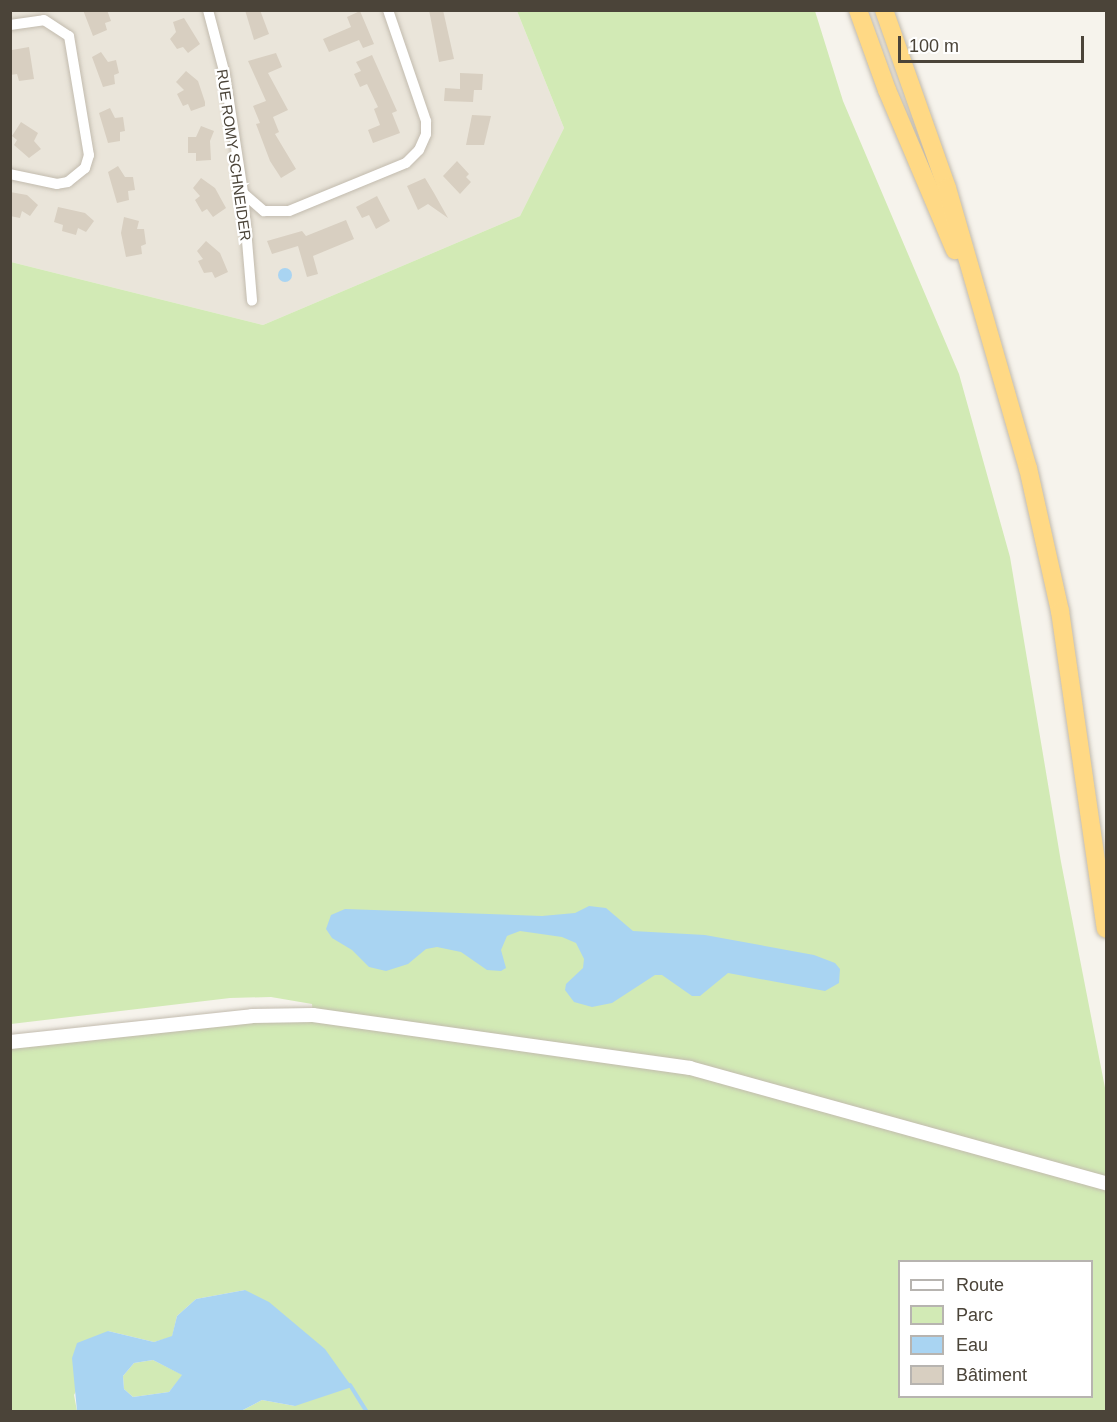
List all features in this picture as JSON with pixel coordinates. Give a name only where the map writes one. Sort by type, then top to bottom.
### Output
[{"type":"highway","points":[[858,10],[887,90],[989,329]]},
{"type":"highway","points":[[884,10],[947,188],[1028,468],[1060,611],[1107,928]]},
{"type":"street","name":"RUE ROMY SCHNEIDER","points":[[208,10],[225,75],[243,193],[252,301]]},
{"type":"street","points":[[243,193],[264,211],[289,211],[406,163],[419,150],[426,134],[426,121],[388,10]]},
{"type":"street","points":[[10,25],[44,20],[69,36],[88,155],[85,168],[68,182],[57,184],[10,174]]},
{"type":"street","points":[[10,1042],[252,1016],[313,1015],[690,1068],[1107,1183]]},
{"type":"shaded area","points":[[11,11],[517,11],[564,128],[520,216],[263,325],[11,262]]},
{"type":"green space","points":[[517,11],[815,11],[843,101],[959,374],[1010,557],[1061,862],[1106,1093],[1106,1411],[241,1411],[262,1400],[295,1406],[245,1290],[196,1299],[177,1316],[172,1337],[154,1342],[108,1331],[74,1395],[77,1411],[11,1412],[11,1042],[313,1015],[312,1004],[271,997],[230,998],[11,1024],[11,262],[263,325],[520,216],[564,128]]},
{"type":"green space","points":[[153,1360],[183,1375],[169,1392],[133,1397],[124,1389],[123,1376],[134,1363]]},
{"type":"water","points":[[282,268],[288,268],[292,275],[288,282],[282,282],[278,278],[278,272]]},
{"type":"water","points":[[589,906],[606,908],[633,931],[705,935],[814,955],[835,963],[840,969],[839,983],[825,991],[728,973],[700,996],[692,996],[662,975],[655,975],[612,1003],[592,1007],[574,1002],[565,990],[566,984],[583,968],[584,959],[576,943],[562,937],[520,931],[507,936],[501,950],[506,968],[501,971],[487,970],[461,952],[437,947],[426,949],[408,964],[386,971],[369,967],[352,950],[332,938],[326,929],[331,915],[345,909],[542,916],[575,913]]},
{"type":"water","points":[[245,1290],[269,1302],[325,1349],[352,1387],[295,1406],[262,1400],[241,1411],[77,1411],[72,1358],[77,1343],[108,1331],[154,1342],[172,1336],[177,1316],[196,1299]],"holes":[[[153,1360],[182,1375],[169,1392],[133,1397],[124,1389],[123,1376],[134,1363]]]},
{"type":"building","points":[[83,10],[107,10],[111,21],[105,23],[107,30],[93,36]]},
{"type":"building","points":[[245,10],[260,10],[269,34],[254,40]]},
{"type":"building","points":[[429,10],[443,10],[454,59],[439,62]]},
{"type":"building","points":[[360,11],[374,44],[363,48],[359,40],[329,52],[323,39],[351,27],[347,17]]},
{"type":"building","points":[[184,18],[200,44],[188,53],[183,47],[177,49],[170,39],[176,32],[173,22]]},
{"type":"building","points":[[29,47],[34,79],[19,81],[17,74],[10,75],[12,50]]},
{"type":"building","points":[[101,52],[108,62],[116,60],[119,73],[114,75],[115,84],[103,87],[92,57]]},
{"type":"building","points":[[276,53],[282,67],[268,73],[288,110],[273,117],[279,132],[275,134],[296,169],[281,178],[270,161],[256,124],[260,123],[253,106],[266,101],[248,61]]},
{"type":"building","points":[[372,55],[397,111],[392,113],[400,133],[373,143],[368,130],[380,125],[374,109],[378,107],[367,84],[360,87],[354,74],[361,71],[356,62]]},
{"type":"building","points":[[186,71],[198,81],[205,102],[205,106],[191,111],[188,104],[183,106],[177,94],[184,90],[176,82]]},
{"type":"building","points":[[460,73],[483,74],[482,90],[474,90],[473,102],[444,101],[445,88],[460,89]]},
{"type":"building","points":[[110,108],[115,118],[123,117],[125,131],[120,132],[120,141],[108,143],[99,113]]},
{"type":"building","points":[[472,115],[491,116],[484,145],[466,145]]},
{"type":"building","points":[[21,122],[38,133],[34,141],[41,149],[29,158],[14,145],[17,140],[12,136]]},
{"type":"building","points":[[201,126],[214,131],[210,141],[211,160],[196,161],[196,153],[188,153],[188,137],[196,137]]},
{"type":"building","points":[[457,161],[469,174],[466,177],[471,182],[460,194],[443,176]]},
{"type":"building","points":[[118,166],[125,177],[133,177],[135,190],[128,191],[129,200],[117,203],[108,172]]},
{"type":"building","points":[[201,178],[215,188],[226,208],[213,217],[207,209],[202,212],[195,200],[200,196],[193,188]]},
{"type":"building","points":[[425,178],[448,218],[428,204],[418,210],[407,186]]},
{"type":"building","points":[[10,192],[27,195],[38,205],[30,216],[22,211],[20,218],[10,216]]},
{"type":"building","points":[[377,196],[390,221],[376,229],[369,215],[362,218],[356,207]]},
{"type":"building","points":[[58,207],[85,213],[94,221],[86,232],[78,228],[76,235],[62,231],[63,225],[54,222]]},
{"type":"building","points":[[124,217],[139,221],[137,229],[144,229],[146,244],[141,246],[142,254],[126,257],[121,233]]},
{"type":"building","points":[[346,220],[354,239],[313,256],[318,274],[307,277],[298,246],[272,254],[267,241],[302,231],[306,236]]},
{"type":"building","points":[[206,241],[220,253],[228,272],[215,278],[212,272],[204,273],[198,261],[203,259],[197,251]]},
{"type":"waterway","points":[[350,1385],[367,1412]]}]
